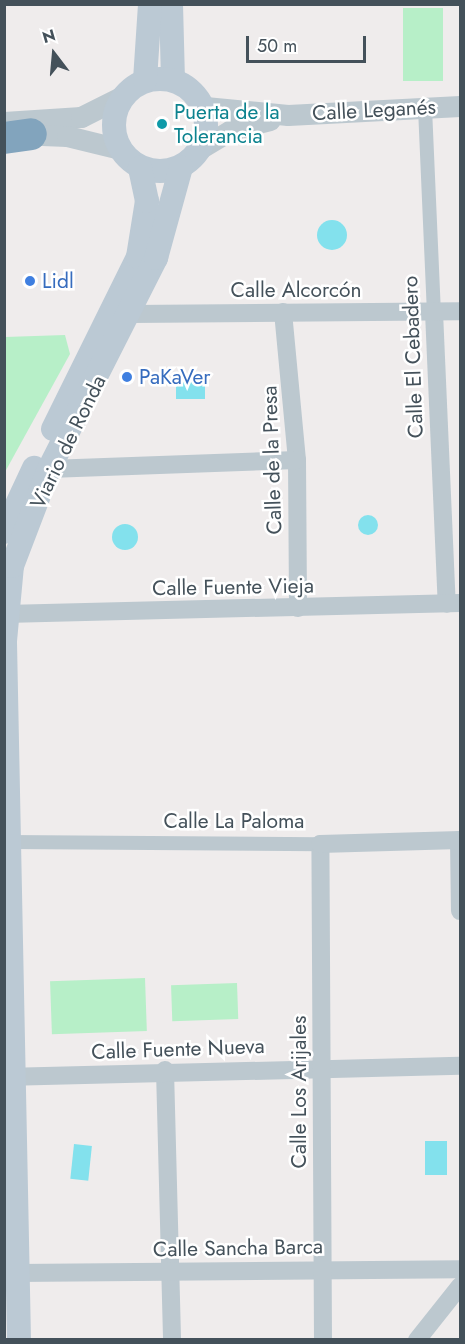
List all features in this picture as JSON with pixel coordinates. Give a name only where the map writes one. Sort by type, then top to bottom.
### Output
[{"type":"main road","points":[[146,80],[150,4]]},
{"type":"main road","points":[[171,4],[173,80]]},
{"type":"main road","points":[[181,167],[140,168],[120,149],[113,122],[123,96],[146,80],[173,80],[205,107],[201,148]]},
{"type":"main road","name":"Calle Leganés","points":[[181,167],[201,148]]},
{"type":"main road","name":"Viario de Ronda","points":[[19,1340],[8,1077],[5,614],[12,566],[50,469],[131,314],[156,258],[181,167]]},
{"type":"main road","name":"Viario de Ronda","points":[[4,532],[138,257],[147,201],[140,168]]},
{"type":"street","points":[[11,132],[81,117],[123,96]]},
{"type":"street","name":"Calle Leganés","points":[[205,107],[288,115],[460,106]]},
{"type":"street","name":"Calle El Cebadero","points":[[425,108],[434,312],[454,603]]},
{"type":"street","name":"Calle Leganés","points":[[201,148],[231,130],[288,115]]},
{"type":"street","points":[[11,132],[67,135],[120,149]]},
{"type":"street","name":"Calle Alcorcón","points":[[131,314],[460,311]]},
{"type":"street","name":"Calle de la Presa","points":[[284,312],[297,460],[298,608]]},
{"type":"street","points":[[50,469],[297,460]]},
{"type":"street","name":"Calle Fuente Vieja","points":[[5,614],[454,603]]},
{"type":"street","points":[[460,840],[460,911]]},
{"type":"street","name":"Calle La Paloma","points":[[8,842],[320,844],[460,840]]},
{"type":"street","name":"Calle Los Arijales","points":[[320,844],[322,1340]]},
{"type":"street","name":"Calle Fuente Nueva","points":[[8,1077],[165,1070],[460,1066]]},
{"type":"street","points":[[165,1070],[172,1340]]},
{"type":"street","name":"Calle Sancha Barca","points":[[16,1273],[460,1269]]},
{"type":"street","points":[[417,1340],[460,1286]]},
{"type":"green space","points":[[403,8],[443,8],[443,81],[403,81]]},
{"type":"green space","points":[[65,335],[70,354],[5,472],[5,337]]},
{"type":"green space","points":[[145,978],[147,1031],[52,1034],[50,981]]},
{"type":"green space","points":[[237,983],[238,1019],[172,1021],[171,985]]},
{"type":"water","points":[[332,220],[342,225],[347,235],[342,245],[332,250],[322,245],[317,235],[322,225]]},
{"type":"water","points":[[176,382],[205,382],[205,399],[176,399]]},
{"type":"water","points":[[368,515],[375,518],[378,525],[375,532],[368,535],[361,532],[358,525],[361,518]]},
{"type":"water","points":[[125,524],[134,528],[138,537],[134,546],[125,550],[116,546],[112,537],[116,528]]},
{"type":"water","points":[[425,1141],[447,1141],[447,1175],[425,1175]]},
{"type":"water","points":[[74,1144],[92,1146],[88,1181],[70,1179]]},
{"type":"place","name":"Puerta de la Tolerancia","points":[[162,124]]},
{"type":"place","name":"Lidl","points":[[30,281]]},
{"type":"place","name":"PaKaVer","points":[[127,377]]}]
